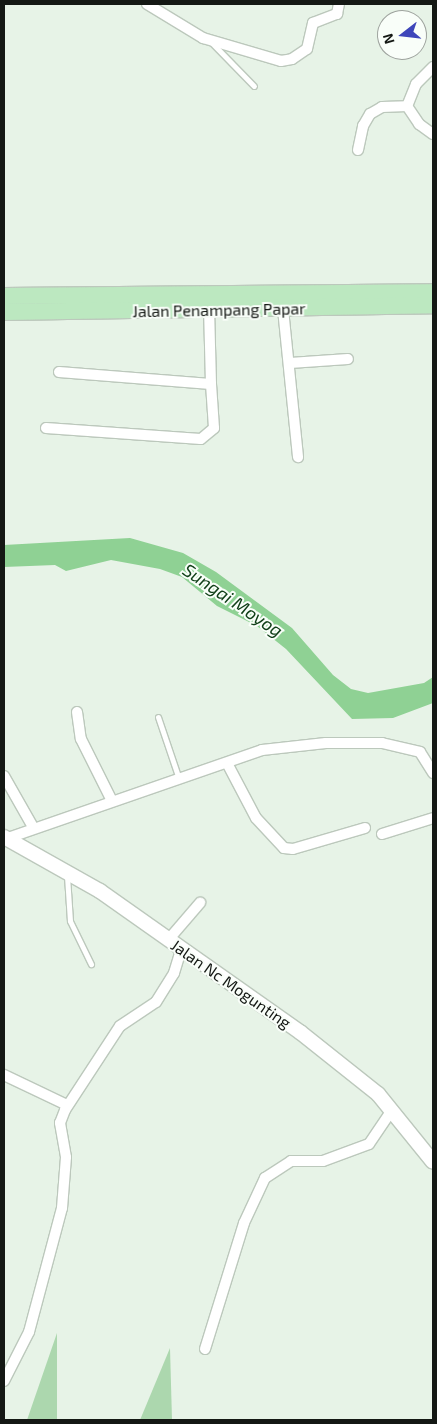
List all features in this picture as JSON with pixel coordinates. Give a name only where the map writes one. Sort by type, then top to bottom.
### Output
[{"type":"main road","name":"Jalan Penampang Papar","points":[[4,296],[433,292]]},
{"type":"main road","name":"Jalan Penampang Papar","points":[[4,312],[283,309],[433,305]]},
{"type":"street","points":[[147,4],[209,40],[272,59],[292,59],[307,49],[314,22],[337,14],[339,4]]},
{"type":"street","points":[[406,106],[416,84],[433,66]]},
{"type":"street","points":[[406,106],[419,124],[433,134]]},
{"type":"street","points":[[358,150],[363,126],[374,111],[382,107],[406,106]]},
{"type":"street","points":[[283,309],[290,363],[298,458]]},
{"type":"street","points":[[46,428],[201,439],[214,428],[209,310]]},
{"type":"street","points":[[290,363],[348,360]]},
{"type":"street","points":[[59,372],[211,384]]},
{"type":"street","points":[[77,712],[81,739],[112,801]]},
{"type":"street","points":[[6,837],[179,780],[262,750],[326,742],[370,743],[420,752],[433,773]]},
{"type":"street","points":[[226,763],[256,818],[284,848],[302,847],[366,828]]},
{"type":"street","points":[[4,776],[32,827]]},
{"type":"street","points":[[382,834],[433,818]]},
{"type":"street","name":"Jalan Nc Mogunting","points":[[6,837],[67,870],[169,939],[181,950],[300,1032],[392,1110],[433,1162]]},
{"type":"street","points":[[169,939],[200,903]]},
{"type":"street","points":[[4,1381],[29,1332],[62,1208],[66,1157],[60,1123],[67,1105],[120,1026],[156,1002],[174,973],[181,950]]},
{"type":"street","points":[[4,1075],[67,1105]]},
{"type":"street","points":[[205,1349],[244,1223],[265,1178],[291,1161],[323,1161],[369,1144],[392,1110]]},
{"type":"lane","points":[[209,40],[254,86]]},
{"type":"lane","points":[[158,717],[179,780]]},
{"type":"lane","points":[[67,870],[70,921],[91,964]]},
{"type":"shaded area","points":[[57,1333],[57,1420],[27,1420]]},
{"type":"shaded area","points":[[170,1348],[172,1420],[140,1420]]},
{"type":"water","name":"Sungai Moyog","points":[[130,538],[183,553],[216,572],[292,628],[333,675],[351,689],[368,693],[424,683],[433,677],[433,703],[393,718],[352,719],[286,649],[257,626],[217,606],[182,577],[160,569],[111,560],[66,571],[55,565],[4,567],[4,545]]}]
